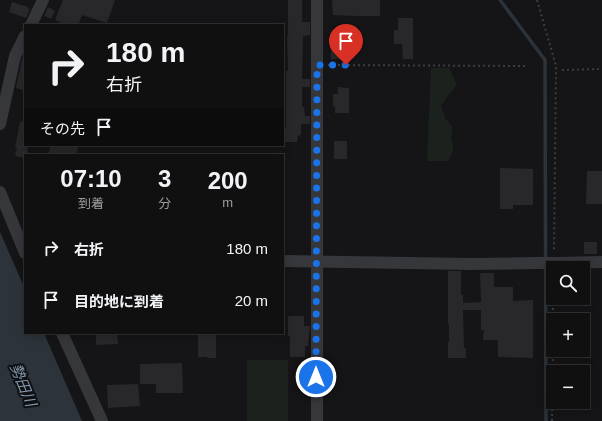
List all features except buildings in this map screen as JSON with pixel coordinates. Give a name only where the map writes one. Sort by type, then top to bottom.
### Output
[{"type":"street","points":[[31,24],[43,0]]},
{"type":"street","points":[[317,0],[317,421]]},
{"type":"street","points":[[0,124],[15,56],[24,38]]},
{"type":"street","points":[[0,192],[24,251]]},
{"type":"street","points":[[284,261],[471,264],[537,263],[556,258],[602,262]]},
{"type":"street","points":[[62,334],[102,421]]},
{"type":"path","points":[[537,0],[556,66],[556,258]]},
{"type":"path","points":[[317,65],[525,66]]},
{"type":"path","points":[[562,70],[602,69]]},
{"type":"path","points":[[552,421],[553,357]]},
{"type":"shaded area","points":[[431,68],[449,68],[457,85],[441,106],[445,118],[452,126],[452,135],[450,135],[453,148],[452,154],[448,161],[427,161]]},
{"type":"shaded area","points":[[247,360],[288,360],[288,421],[247,421]]},
{"type":"water","name":"勢田川","points":[[0,232],[24,287],[24,334],[44,334],[82,421],[0,421]]},
{"type":"waterway","points":[[500,0],[545,60],[546,421]]},
{"type":"route","points":[[316,377],[317,65],[346,65]]}]
